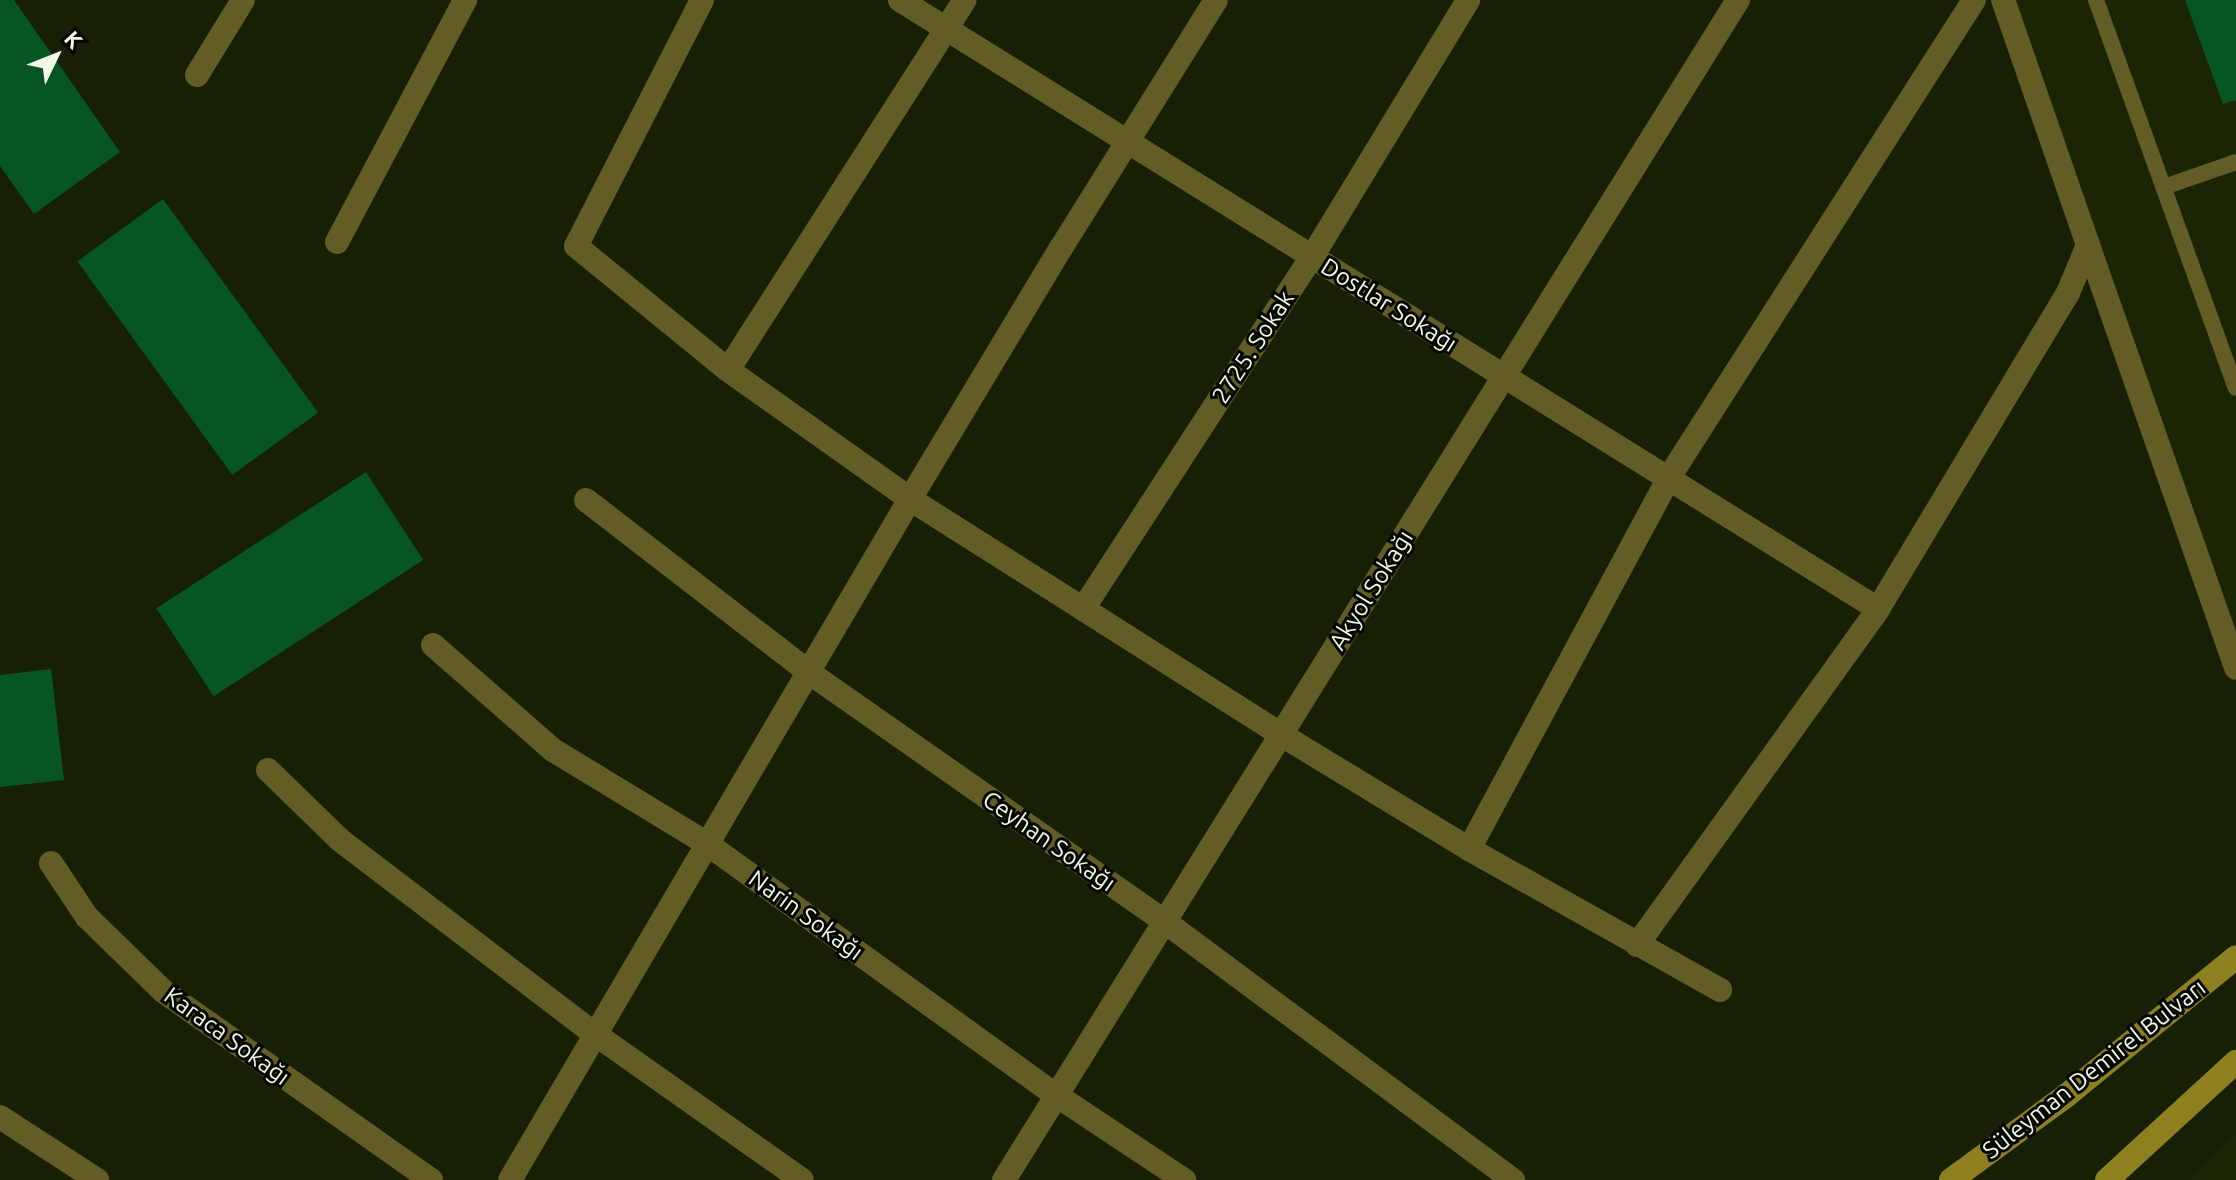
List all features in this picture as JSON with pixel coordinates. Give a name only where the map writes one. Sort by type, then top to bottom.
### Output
[{"type":"main road","name":"Süleyman Demirel Bulvarı","points":[[1951,1180],[2067,1095],[2236,957]]},
{"type":"main road","points":[[2107,1180],[2236,1062]]},
{"type":"street","points":[[197,75],[243,0]]},
{"type":"street","points":[[337,242],[465,0]]},
{"type":"street","points":[[702,0],[576,246],[728,370],[910,499],[1280,734],[1469,849],[1720,990]]},
{"type":"street","name":"Dostlar Sokağı","points":[[900,0],[1878,609]]},
{"type":"street","points":[[728,370],[965,0]]},
{"type":"street","points":[[510,1180],[807,671],[1216,0]]},
{"type":"street","name":"2725. Sokak","points":[[1083,609],[1312,257],[1468,0]]},
{"type":"street","name":"Akyol Sokağı","points":[[1004,1180],[1738,0]]},
{"type":"street","points":[[1469,849],[1668,479],[1974,0]]},
{"type":"street","points":[[2003,0],[2236,668]]},
{"type":"street","points":[[1637,945],[1878,609],[2068,293],[2088,245]]},
{"type":"street","name":"Ceyhan Sokağı","points":[[586,500],[807,671],[1164,921],[1513,1180]]},
{"type":"street","name":"Narin Sokağı","points":[[433,645],[553,750],[706,843],[1056,1095],[1184,1180]]},
{"type":"street","points":[[268,770],[340,840],[595,1034],[802,1180]]},
{"type":"street","name":"Karaca Sokağı","points":[[51,863],[87,917],[163,991],[431,1180]]},
{"type":"street","points":[[0,1117],[97,1180]]},
{"type":"lane","points":[[2096,0],[2236,388]]},
{"type":"lane","points":[[2164,187],[2236,162]]},
{"type":"shaded area","points":[[2012,0],[2236,0],[2236,654]]},
{"type":"shaded area","points":[[2236,1134],[2236,1180],[2190,1180]]},
{"type":"building","points":[[0,0],[14,0],[120,152],[34,214],[0,166]]},
{"type":"building","points":[[2185,0],[2236,0],[2236,100],[2223,104]]},
{"type":"building","points":[[163,199],[318,413],[232,475],[77,261]]},
{"type":"building","points":[[366,472],[423,560],[214,696],[156,608]]},
{"type":"building","points":[[51,669],[64,780],[0,787],[0,675]]}]
